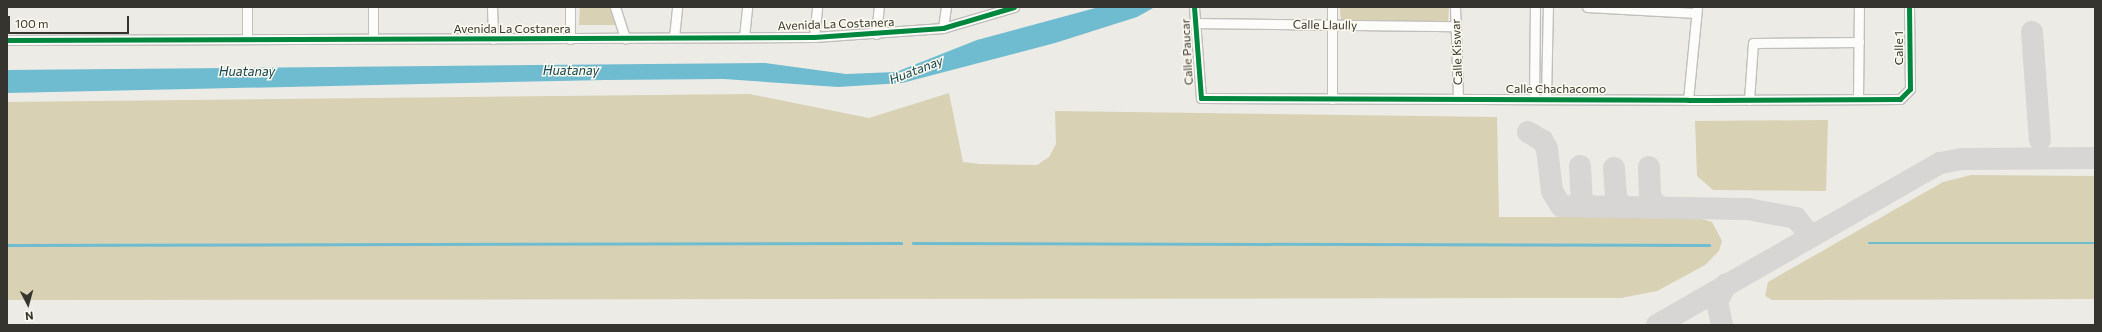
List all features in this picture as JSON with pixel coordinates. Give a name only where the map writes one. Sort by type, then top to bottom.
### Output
[{"type":"street","points":[[247,7],[247,39]]},
{"type":"street","points":[[373,38],[374,7]]},
{"type":"street","points":[[492,7],[493,39]]},
{"type":"street","points":[[570,7],[570,39]]},
{"type":"street","points":[[615,7],[625,38]]},
{"type":"street","points":[[674,37],[677,7]]},
{"type":"street","points":[[744,38],[747,7]]},
{"type":"street","points":[[814,36],[817,7]]},
{"type":"street","points":[[876,34],[879,7]]},
{"type":"street","points":[[943,28],[946,7]]},
{"type":"street","name":"Avenida La Costanera","points":[[7,40],[744,38],[876,34],[943,28],[1014,7]]},
{"type":"street","name":"Calle Paucar","points":[[1194,7],[1199,95]]},
{"type":"street","points":[[1332,7],[1332,99]]},
{"type":"street","name":"Calle Kiswar","points":[[1455,7],[1458,98]]},
{"type":"street","points":[[1534,99],[1535,7]]},
{"type":"street","points":[[1546,99],[1548,7]]},
{"type":"street","points":[[1587,7],[1696,10],[1688,100]]},
{"type":"street","points":[[1858,99],[1859,7]]},
{"type":"street","name":"Calle 1","points":[[1909,7],[1910,89]]},
{"type":"street","name":"Calle Llaully","points":[[1195,23],[1455,26]]},
{"type":"street","points":[[1750,100],[1752,43],[1859,42]]},
{"type":"street","name":"Calle Chachacomo","points":[[1199,95],[1332,99],[1900,99],[1910,89]]},
{"type":"shaded area","points":[[580,7],[612,7],[616,25],[579,25]]},
{"type":"shaded area","points":[[1340,7],[1449,7],[1448,24],[1341,22]]},
{"type":"shaded area","points":[[949,93],[963,162],[980,164],[1037,165],[1049,157],[1056,144],[1055,111],[1497,117],[1499,217],[1695,217],[1712,222],[1722,241],[1719,251],[1705,265],[1657,291],[1621,298],[7,300],[7,102],[749,94],[869,118]]},
{"type":"shaded area","points":[[1828,120],[1826,191],[1713,190],[1697,176],[1695,121]]},
{"type":"shaded area","points":[[1971,175],[2095,176],[2095,299],[1772,300],[1765,296],[1768,282],[1943,182]]},
{"type":"water","name":"Huatanay","points":[[1099,7],[1155,7],[1137,17],[1055,43],[902,83],[838,87],[724,79],[605,80],[7,93],[7,70],[765,63],[846,74],[896,72],[977,40]]},
{"type":"waterway","points":[[7,245],[901,243]]},
{"type":"waterway","points":[[913,243],[1709,245]]},
{"type":"waterway","points":[[1869,243],[2095,243]]},
{"type":"taxiway","points":[[2032,32],[2040,140]]},
{"type":"taxiway","points":[[1528,132],[1543,141],[1547,149],[1552,191],[1561,206],[1747,209],[1796,218],[1810,236]]},
{"type":"taxiway","points":[[1657,325],[1940,163],[1963,159],[2095,158]]},
{"type":"taxiway","points":[[1580,166],[1582,200],[1589,207]]},
{"type":"taxiway","points":[[1649,167],[1650,197],[1659,207]]},
{"type":"taxiway","points":[[1614,168],[1616,197],[1622,207]]},
{"type":"taxiway","points":[[1722,325],[1717,302],[1726,284]]},
{"type":"cycle path","points":[[7,40],[814,37],[943,28],[1014,7]]},
{"type":"cycle path","points":[[1194,7],[1201,98],[1688,100],[1900,99],[1910,89],[1909,7]]}]
